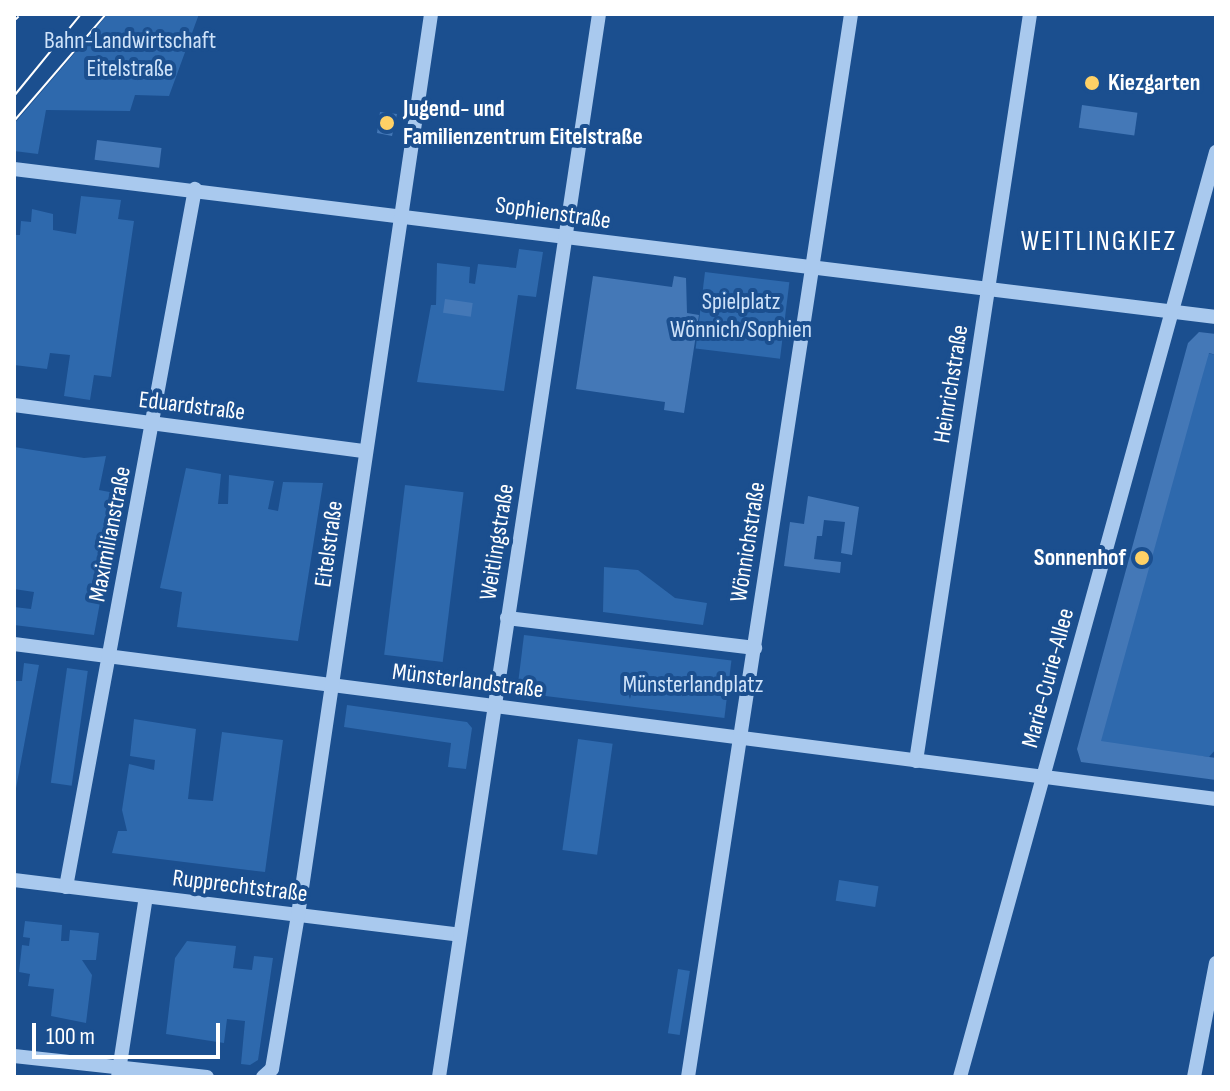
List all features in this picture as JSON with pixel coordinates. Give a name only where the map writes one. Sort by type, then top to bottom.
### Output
[{"type":"street","name":"Eitelstraße","points":[[263,1077],[272,1069],[298,915],[431,14]]},
{"type":"street","name":"Weitlingstraße","points":[[439,1077],[599,14]]},
{"type":"street","name":"Wönnichstraße","points":[[688,1077],[851,14]]},
{"type":"street","name":"Heinrichstraße","points":[[916,761],[1030,14]]},
{"type":"street","name":"Marie-Curie-Allee","points":[[960,1077],[1216,152]]},
{"type":"street","name":"Sophienstraße","points":[[14,169],[1216,317]]},
{"type":"street","name":"Maximilianstraße","points":[[66,887],[195,189]]},
{"type":"street","name":"Eduardstraße","points":[[14,405],[365,451]]},
{"type":"street","points":[[507,618],[755,648]]},
{"type":"street","name":"Münsterlandstraße","points":[[14,644],[1216,799]]},
{"type":"street","name":"Rupprechtstraße","points":[[14,880],[460,935]]},
{"type":"street","points":[[119,1072],[146,897]]},
{"type":"street","points":[[1194,1077],[1216,963]]},
{"type":"street","points":[[14,1056],[119,1072],[207,1077]]},
{"type":"green space","name":"Bahn-Landwirtschaft Eitelstraße","points":[[108,14],[199,14],[169,96],[135,95],[130,111],[46,110],[38,154],[14,151],[14,124]]},
{"type":"green space","points":[[81,196],[121,200],[118,219],[134,221],[111,377],[94,375],[90,400],[64,396],[70,355],[50,353],[47,369],[14,365],[14,235],[20,235],[21,221],[31,222],[32,209],[53,214],[53,230],[76,234]]},
{"type":"green space","points":[[519,249],[543,252],[536,297],[518,295],[504,391],[417,382],[431,305],[436,305],[437,263],[470,267],[469,283],[475,284],[478,264],[516,268]]},
{"type":"green space","name":"Spielplatz Wönnich/Sophien","points":[[705,272],[789,282],[780,359],[696,348]]},
{"type":"green space","points":[[1207,353],[1216,355],[1216,749],[1209,757],[1099,744]]},
{"type":"green space","points":[[14,447],[84,458],[106,456],[99,490],[120,494],[94,635],[14,625],[14,607],[31,609],[34,592],[14,589]]},
{"type":"green space","points":[[186,468],[221,474],[218,504],[228,504],[229,475],[274,481],[268,509],[278,511],[283,482],[323,483],[298,641],[177,627],[182,592],[160,588]]},
{"type":"green space","points":[[405,485],[464,492],[443,662],[384,655]]},
{"type":"green space","points":[[604,567],[638,570],[675,598],[707,603],[703,625],[603,612]]},
{"type":"green space","name":"Münsterlandplatz","points":[[524,635],[731,660],[724,718],[517,693]]},
{"type":"green space","points":[[24,663],[39,665],[14,799],[14,681],[22,681]]},
{"type":"green space","points":[[67,668],[88,671],[72,786],[51,783]]},
{"type":"green space","points":[[347,705],[467,722],[472,728],[466,769],[448,767],[451,743],[344,727]]},
{"type":"green space","points":[[134,719],[196,729],[188,799],[213,801],[222,732],[283,740],[265,872],[112,853],[118,831],[127,831],[122,810],[129,764],[154,770],[155,760],[130,756]]},
{"type":"green space","points":[[578,739],[613,744],[597,855],[562,850]]},
{"type":"green space","points":[[839,880],[879,886],[875,907],[836,901]]},
{"type":"green space","points":[[25,921],[62,925],[61,941],[69,941],[70,930],[99,933],[96,960],[82,960],[92,975],[86,1023],[51,1016],[54,989],[28,986],[30,974],[19,972],[22,945],[29,946],[30,938],[23,937]]},
{"type":"green space","points":[[187,941],[236,946],[233,968],[252,970],[254,956],[273,958],[258,1060],[250,1065],[241,1064],[245,1021],[227,1019],[224,1043],[166,1034],[175,958]]},
{"type":"green space","points":[[678,969],[690,971],[680,1035],[668,1033]]},
{"type":"building","points":[[1082,105],[1137,113],[1134,136],[1079,128]]},
{"type":"building","name":"Jugend- und Familienzentrum Eitelstraße","points":[[380,112],[397,114],[392,136],[377,133]]},
{"type":"building","points":[[97,140],[162,148],[159,168],[95,160]]},
{"type":"building","points":[[593,276],[672,287],[674,276],[686,278],[687,313],[699,315],[684,413],[664,410],[665,402],[576,389]]},
{"type":"building","points":[[445,299],[473,303],[471,317],[443,313]]},
{"type":"building","name":"Sonnenhof","points":[[1199,332],[1216,334],[1216,355],[1209,353],[1101,741],[1216,758],[1216,780],[1081,762],[1077,749],[1188,343]]},
{"type":"building","points":[[808,496],[859,507],[852,555],[841,553],[845,522],[824,520],[822,536],[817,536],[814,559],[841,562],[840,573],[784,566],[790,522],[804,524]]},
{"type":"tram line","points":[[14,96],[81,14]]},
{"type":"tram line","points":[[14,121],[106,14]]},
{"type":"railway","points":[[14,17],[17,14]]},
{"type":"place","name":"Kiezgarten","points":[[1092,83]]},
{"type":"place","name":"Jugend- und Familienzentrum Eitelstraße","points":[[387,123]]},
{"type":"place","name":"Sonnenhof","points":[[1142,558]]},
{"type":"district","name":"WEITLINGKIEZ","points":[[1099,242]]}]
